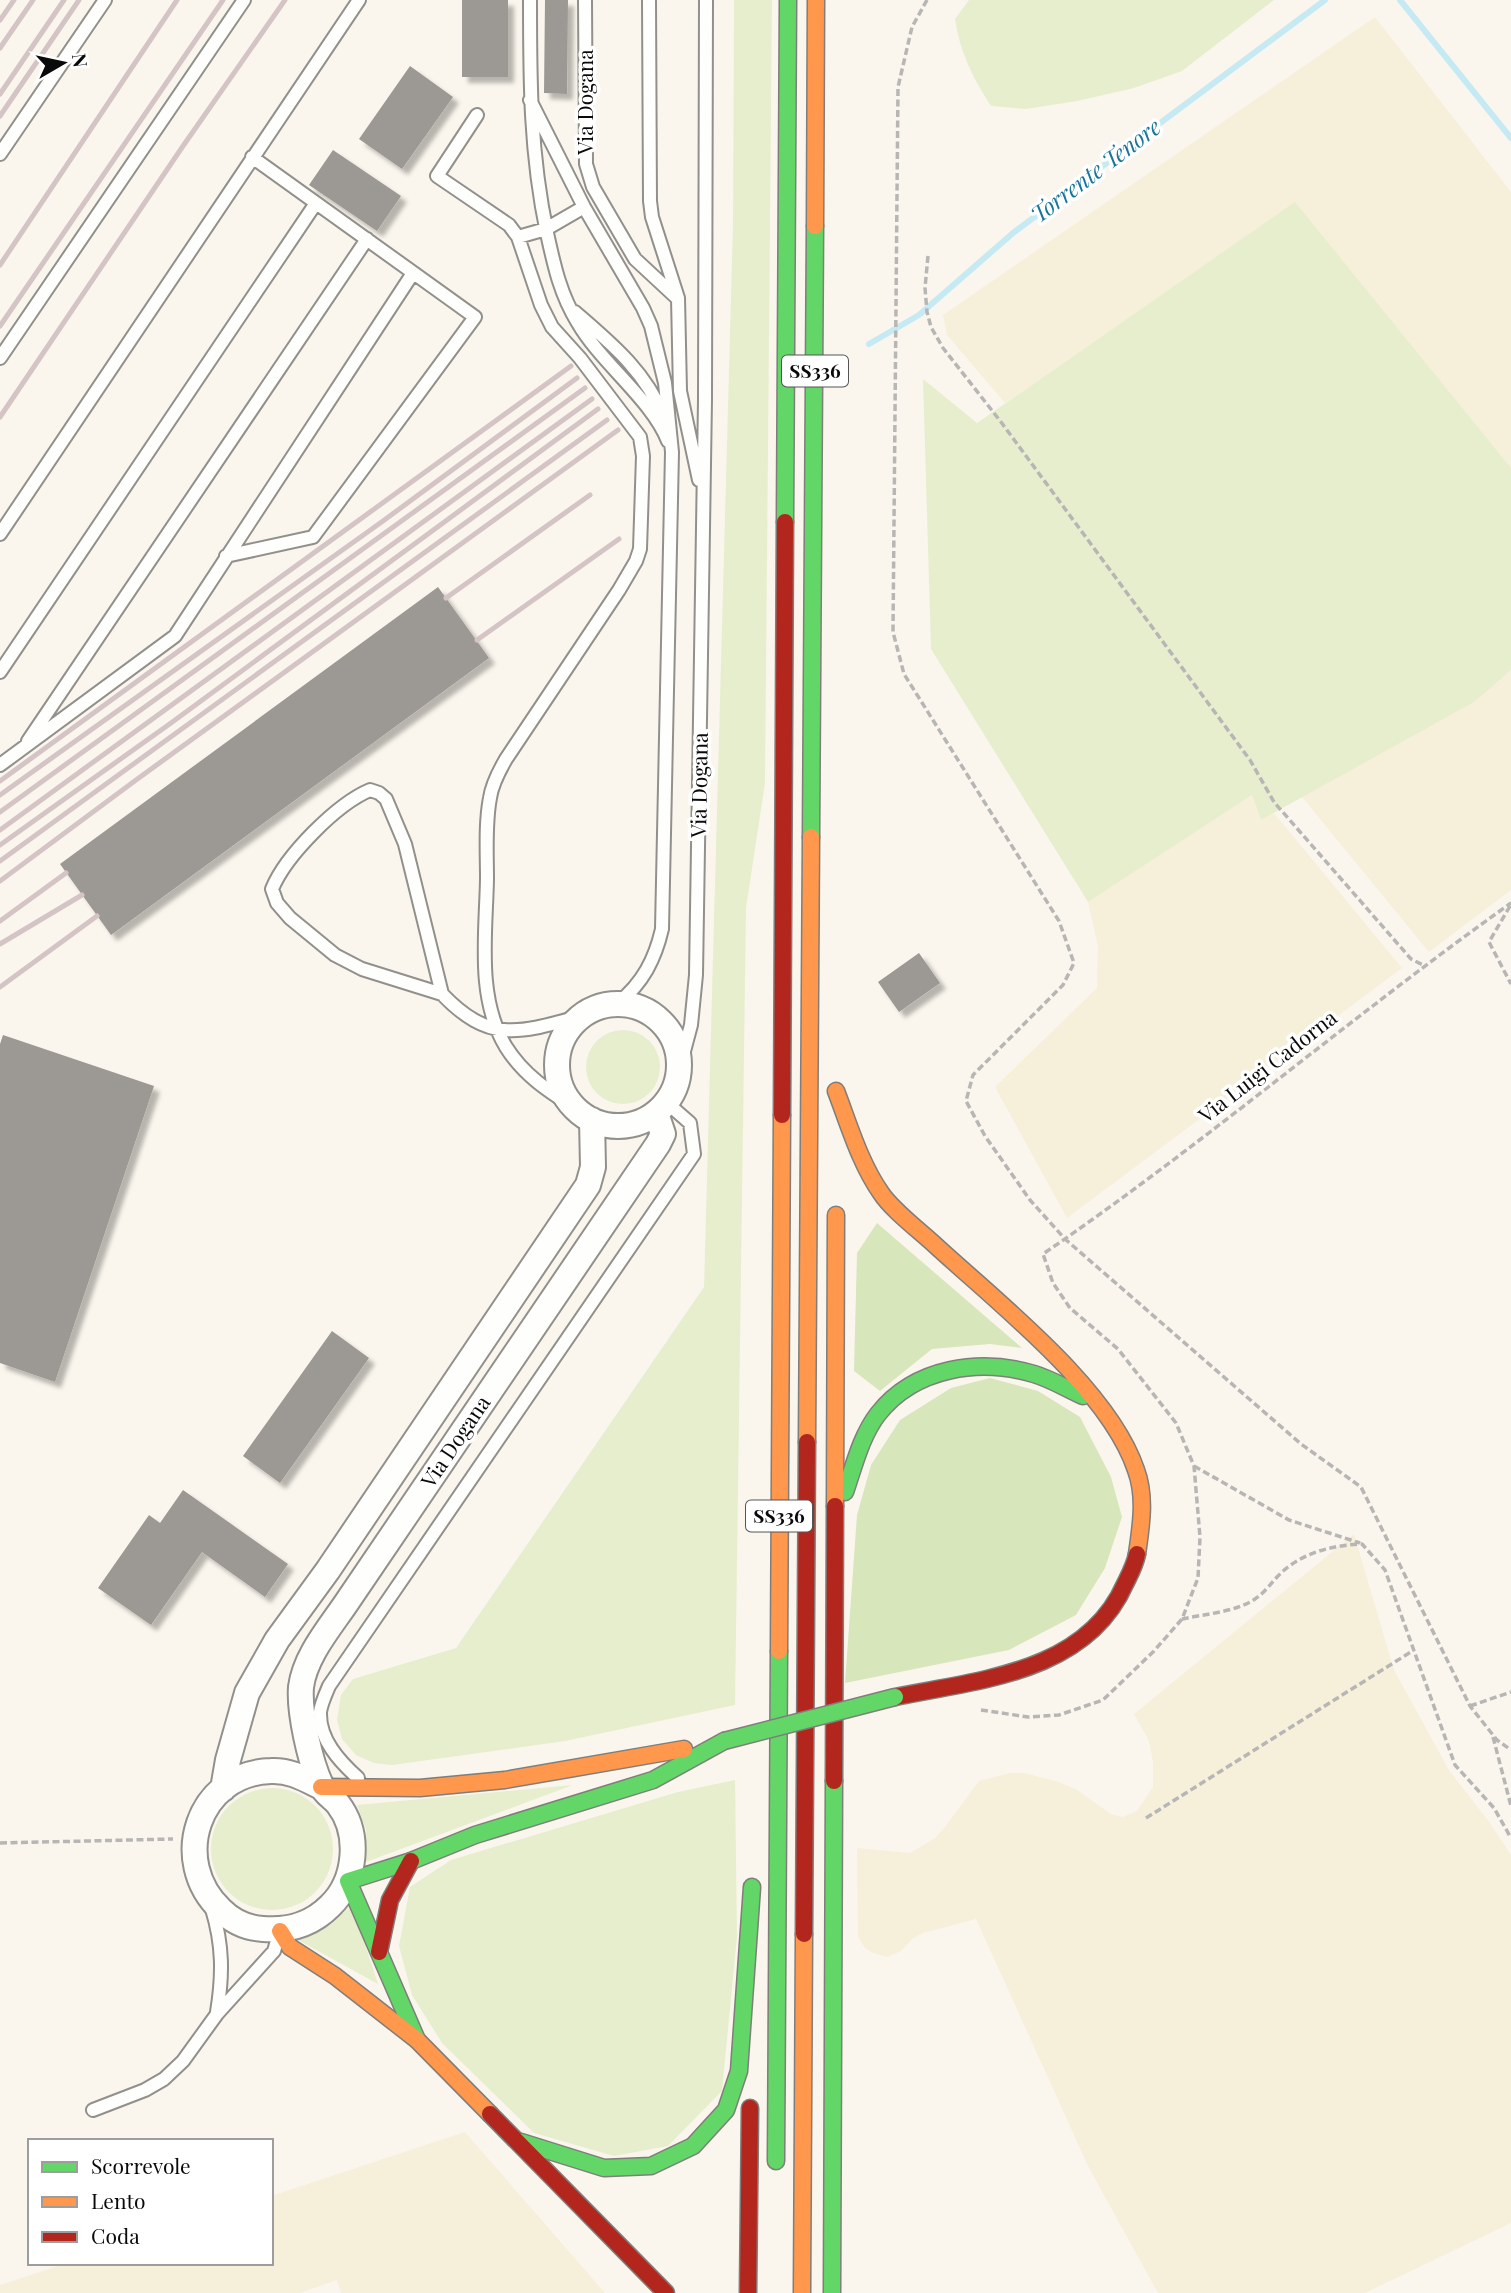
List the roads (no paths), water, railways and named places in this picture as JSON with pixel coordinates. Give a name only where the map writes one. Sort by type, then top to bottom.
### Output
[{"type":"highway","name":"SS336","points":[[776,2181],[788,0]]},
{"type":"highway","name":"SS336","points":[[802,2293],[816,0]]},
{"type":"highway","points":[[767,871],[783,740]]},
{"type":"highway","points":[[813,742],[828,866]]},
{"type":"highway","points":[[320,1783],[420,1788],[505,1780],[724,1741],[895,1697],[1006,1674],[1047,1661],[1088,1636],[1118,1601],[1136,1560],[1143,1512],[1137,1471],[1119,1433],[1098,1403],[1052,1353],[882,1195],[857,1147],[836,1084],[836,1132]]},
{"type":"highway","points":[[832,2293],[836,1201]]},
{"type":"highway","points":[[836,1519],[861,1446],[879,1413],[909,1384],[946,1370],[982,1365],[1035,1374],[1098,1403]]},
{"type":"highway","points":[[752,1723],[752,1750]]},
{"type":"highway","points":[[417,2040],[348,1881],[411,1861],[475,1835],[653,1780],[724,1741]]},
{"type":"highway","points":[[379,1952],[390,1900],[411,1861]]},
{"type":"highway","points":[[516,2140],[604,2168],[651,2166],[693,2146],[702,2137],[726,2110],[740,2071],[752,1880],[748,2293]]},
{"type":"highway","points":[[280,1931],[290,1947],[335,1976],[417,2040],[666,2293]]},
{"type":"street","name":"Via Dogana","points":[[581,1016],[601,1005],[618,1003]]},
{"type":"street","points":[[618,1003],[648,1011],[664,1025],[677,1049],[679,1070]]},
{"type":"street","points":[[581,1016],[564,1035],[557,1055],[556,1070],[567,1100],[585,1115],[621,1126],[642,1121],[661,1108]]},
{"type":"street","name":"Via Dogana","points":[[320,1783],[306,1736],[301,1699],[304,1674],[312,1657],[636,1179],[663,1133],[661,1108],[672,1093],[679,1070]]},
{"type":"street","name":"Via Dogana","points":[[223,1789],[228,1760],[247,1693],[277,1640],[588,1185],[593,1167],[585,1115]]},
{"type":"street","points":[[272,1771],[298,1774],[320,1783],[339,1805],[350,1829],[353,1855],[348,1881],[336,1900],[321,1915],[302,1926],[280,1931],[253,1928],[229,1917],[209,1899],[199,1880],[194,1860],[194,1839],[204,1811],[223,1789],[246,1776],[272,1771]]},
{"type":"lane","points":[[0,154],[105,0]]},
{"type":"lane","points":[[0,358],[244,0]]},
{"type":"lane","points":[[0,534],[359,0]]},
{"type":"lane","name":"Via Dogana","points":[[530,0],[530,100],[534,162],[557,279],[567,305],[591,343],[659,422],[672,452]]},
{"type":"lane","name":"Via Dogana","points":[[585,0],[586,163],[589,175],[593,187],[635,260],[678,298]]},
{"type":"lane","name":"Via Dogana","points":[[649,0],[650,201],[652,218],[678,298],[680,391],[704,498]]},
{"type":"lane","name":"Via Dogana","points":[[679,1070],[691,1025],[696,975],[704,498],[706,0]]},
{"type":"lane","name":"Via Dogana","points":[[530,100],[584,207],[651,326],[665,383],[672,452],[662,929],[653,960],[631,993],[618,1003]]},
{"type":"lane","points":[[477,115],[437,176],[509,225],[518,237],[537,294],[552,327],[637,431],[642,445],[640,549],[626,580],[498,774],[490,795],[488,811],[486,982],[498,1030],[505,1045],[535,1082],[585,1115]]},
{"type":"lane","points":[[226,556],[313,537],[475,317],[252,157]]},
{"type":"lane","points":[[815,242],[828,189]]},
{"type":"lane","points":[[0,672],[316,203]]},
{"type":"lane","points":[[518,237],[546,229],[584,207]]},
{"type":"lane","points":[[23,748],[367,239]]},
{"type":"lane","points":[[0,765],[175,636],[414,273]]},
{"type":"lane","points":[[442,994],[405,844],[386,799],[370,790],[352,801],[308,837],[279,871],[272,889],[277,903],[290,918],[335,955],[353,965],[442,994],[460,1012],[481,1026],[498,1030],[536,1028],[581,1016]]},
{"type":"lane","points":[[320,1783],[320,1712],[329,1685],[694,1154],[690,1124],[661,1108]]},
{"type":"lane","points":[[320,1712],[326,1738],[340,1761],[368,1787]]},
{"type":"lane","points":[[209,1899],[218,1928],[223,1975],[217,2014]]},
{"type":"lane","points":[[93,2110],[145,2090],[164,2079],[183,2060],[217,2014],[274,1951],[280,1931]]},
{"type":"waterway","name":"Torrente Tenore","points":[[869,344],[919,315],[1013,233],[1325,0]]},
{"type":"waterway","name":"Torrente Tenore","points":[[1400,0],[1511,138]]},
{"type":"railway","points":[[0,20],[14,0]]},
{"type":"railway","points":[[0,48],[33,0]]},
{"type":"railway","points":[[0,94],[64,0]]},
{"type":"railway","points":[[0,116],[79,0]]},
{"type":"railway","points":[[0,265],[177,0]]},
{"type":"railway","points":[[0,326],[223,0]]},
{"type":"railway","points":[[0,417],[285,0]]},
{"type":"railway","points":[[0,781],[571,366]]},
{"type":"railway","points":[[0,795],[383,521],[577,378]]},
{"type":"railway","points":[[0,812],[585,388]]},
{"type":"railway","points":[[0,830],[592,399]]},
{"type":"railway","points":[[0,845],[171,723],[598,409]]},
{"type":"railway","points":[[0,861],[607,420]]},
{"type":"railway","points":[[0,881],[618,430]]},
{"type":"railway","points":[[446,598],[590,495]]},
{"type":"railway","points":[[477,640],[619,539]]},
{"type":"railway","points":[[0,921],[66,873]]},
{"type":"railway","points":[[0,944],[82,895]]},
{"type":"railway","points":[[0,987],[97,916]]}]
